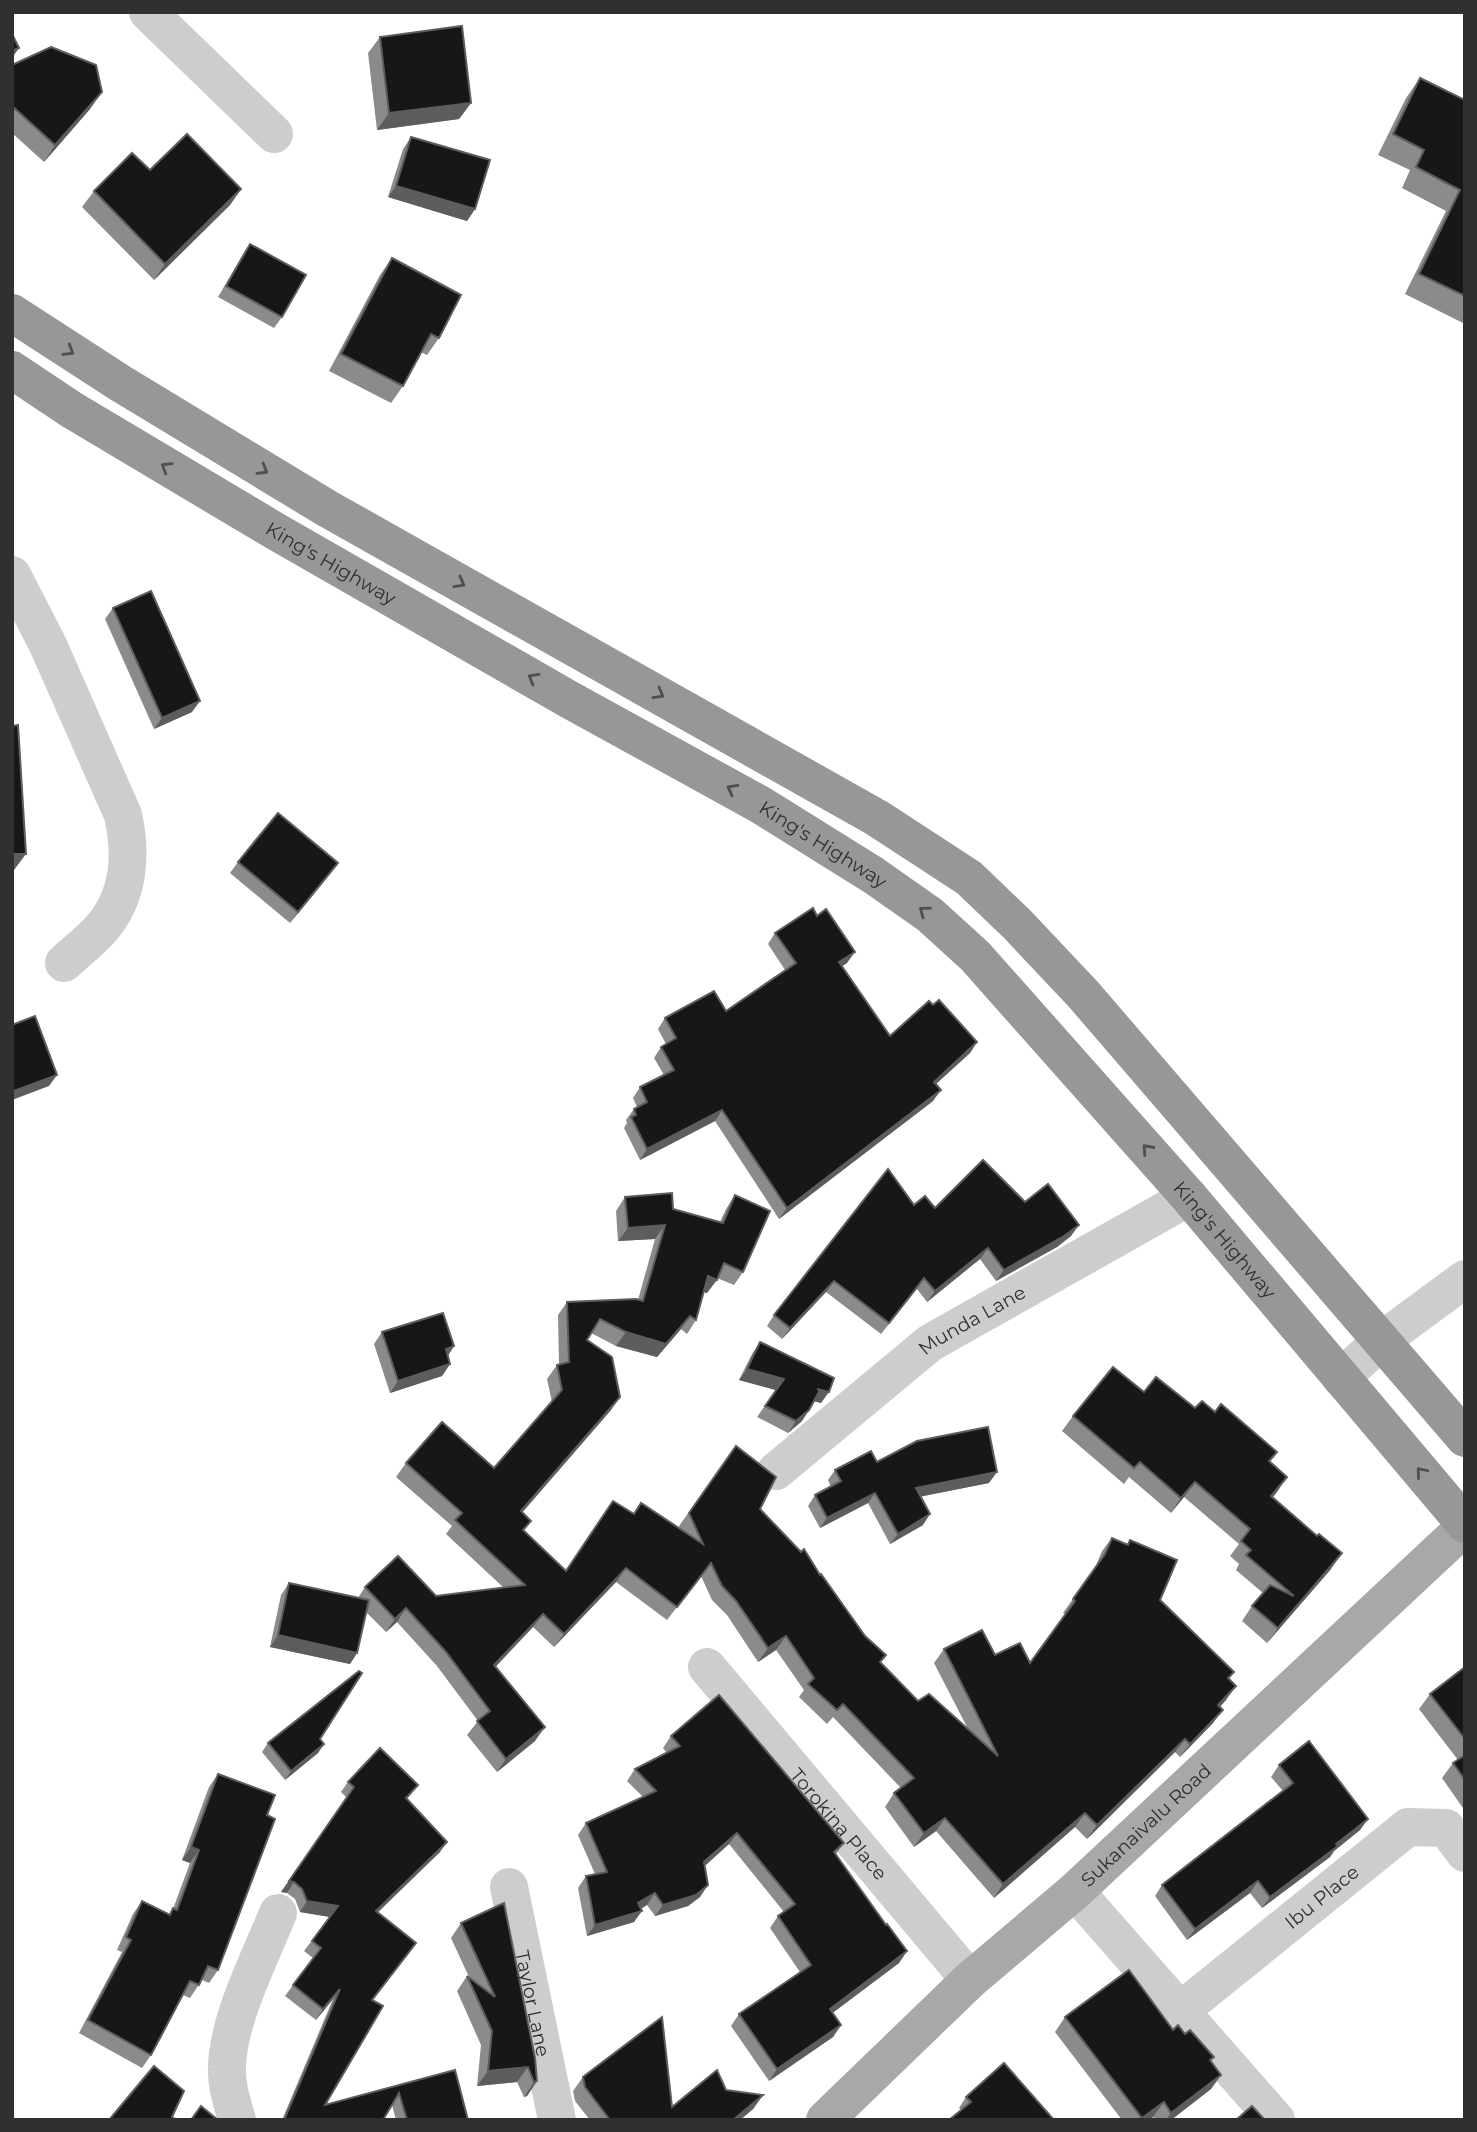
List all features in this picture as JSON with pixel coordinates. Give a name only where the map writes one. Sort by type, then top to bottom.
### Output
[{"type":"highway","points":[[12,313],[120,383],[328,509],[877,818],[969,878],[1083,994],[1465,1438]]},
{"type":"highway","name":"King's Highway","points":[[12,370],[72,411],[169,468],[570,700],[759,804],[930,915],[975,956],[1189,1197],[1465,1526]]},
{"type":"main road","name":"Sukanaivalu Road","points":[[825,2120],[970,1980],[1075,1891],[1465,1526]]},
{"type":"street","points":[[148,12],[274,134]]},
{"type":"street","points":[[12,575],[48,645],[122,815],[127,835],[129,856],[121,896],[101,929],[64,963]]},
{"type":"street","name":"Munda Lane","points":[[776,1471],[930,1343],[1189,1197]]},
{"type":"street","points":[[1341,1378],[1382,1340],[1465,1279]]},
{"type":"street","name":"Torokina Place","points":[[707,1667],[970,1980]]},
{"type":"street","name":"Ibu Place","points":[[1180,2011],[1408,1827],[1446,1828],[1465,1853]]},
{"type":"street","name":"Taylor Lane","points":[[509,1887],[557,2120]]},
{"type":"street","points":[[1075,1891],[1276,2120]]},
{"type":"street","points":[[237,2120],[229,2094],[226,2068],[228,2046],[233,2024],[278,1913]]},
{"type":"building","points":[[462,26],[471,103],[389,113],[380,37]]},
{"type":"building","points":[[12,34],[19,48],[12,51]]},
{"type":"building","points":[[51,47],[96,65],[102,92],[55,145],[12,106],[12,65]]},
{"type":"building","points":[[1420,78],[1465,100],[1465,296],[1419,274],[1460,190],[1416,167],[1424,150],[1393,134]]},
{"type":"building","points":[[187,134],[241,189],[165,264],[94,191],[132,153],[150,170]]},
{"type":"building","points":[[411,137],[490,160],[475,209],[396,186]]},
{"type":"building","points":[[250,244],[306,275],[282,317],[226,286]]},
{"type":"building","points":[[392,258],[461,295],[439,338],[431,334],[403,386],[341,354]]},
{"type":"building","points":[[151,591],[200,701],[162,718],[113,608]]},
{"type":"building","points":[[18,725],[26,854],[12,854],[12,726]]},
{"type":"building","points":[[278,813],[338,863],[298,912],[238,862]]},
{"type":"building","points":[[813,908],[817,916],[826,909],[855,952],[839,962],[890,1036],[929,1001],[933,1005],[939,1000],[977,1042],[934,1082],[941,1090],[787,1208],[722,1110],[647,1149],[631,1117],[636,1115],[634,1109],[647,1102],[640,1087],[674,1070],[661,1047],[676,1038],[665,1018],[714,991],[726,1011],[796,963],[775,933]]},
{"type":"building","points":[[35,1016],[57,1075],[14,1091],[12,1025]]},
{"type":"building","points":[[983,1160],[1025,1202],[1048,1184],[1079,1225],[1004,1270],[988,1248],[935,1291],[924,1278],[889,1323],[834,1281],[790,1328],[774,1315],[888,1169],[914,1205],[925,1196],[935,1208]]},
{"type":"building","points":[[672,1193],[673,1209],[723,1223],[735,1195],[770,1211],[743,1272],[724,1263],[717,1280],[708,1276],[696,1320],[690,1316],[666,1344],[626,1332],[600,1319],[587,1340],[612,1357],[620,1397],[521,1511],[531,1521],[523,1530],[566,1571],[613,1501],[634,1514],[641,1503],[703,1544],[689,1513],[736,1446],[776,1477],[760,1509],[801,1552],[804,1549],[865,1636],[886,1655],[880,1662],[918,1701],[929,1694],[998,1756],[944,1649],[982,1630],[995,1655],[1020,1643],[1030,1663],[1075,1601],[1073,1599],[1105,1554],[1112,1538],[1128,1545],[1130,1540],[1177,1560],[1160,1600],[1234,1672],[1228,1678],[1236,1686],[1218,1705],[1223,1710],[1190,1744],[1185,1739],[1097,1825],[1085,1813],[1003,1884],[945,1818],[924,1833],[894,1793],[914,1778],[843,1704],[837,1710],[808,1684],[814,1678],[786,1636],[768,1648],[736,1601],[722,1586],[711,1563],[677,1607],[626,1568],[564,1634],[543,1614],[494,1665],[545,1727],[506,1759],[477,1721],[490,1711],[446,1652],[406,1608],[395,1619],[365,1587],[398,1556],[436,1596],[525,1585],[455,1520],[462,1513],[406,1463],[442,1422],[494,1468],[562,1390],[557,1365],[569,1362],[567,1302],[643,1301],[665,1225],[628,1228],[625,1197]]},
{"type":"building","points":[[443,1313],[454,1346],[446,1349],[450,1364],[398,1381],[382,1332]]},
{"type":"building","points":[[760,1342],[834,1378],[829,1392],[817,1389],[820,1390],[809,1410],[796,1421],[765,1406],[784,1379],[747,1369]]},
{"type":"building","points":[[1113,1367],[1144,1392],[1156,1377],[1195,1408],[1202,1401],[1215,1412],[1221,1404],[1277,1452],[1269,1461],[1287,1477],[1271,1496],[1317,1536],[1319,1534],[1342,1553],[1278,1628],[1252,1606],[1270,1585],[1294,1596],[1246,1555],[1251,1550],[1241,1541],[1250,1529],[1195,1482],[1181,1498],[1140,1462],[1134,1468],[1073,1416]]},
{"type":"building","points":[[988,1427],[997,1472],[916,1488],[930,1514],[898,1534],[875,1493],[827,1518],[815,1495],[841,1481],[835,1470],[871,1451],[877,1462],[917,1441]]},
{"type":"building","points":[[289,1583],[369,1600],[357,1653],[278,1635]]},
{"type":"building","points":[[1465,1667],[1465,1739],[1430,1694]]},
{"type":"building","points":[[359,1671],[362,1673],[320,1739],[324,1744],[291,1771],[268,1743]]},
{"type":"building","points":[[719,1695],[844,1843],[834,1852],[907,1951],[830,2009],[841,2025],[777,2069],[739,2014],[811,1965],[778,1916],[795,1904],[737,1833],[704,1862],[708,1885],[696,1895],[663,1905],[655,1893],[638,1903],[642,1911],[595,1925],[586,1876],[607,1872],[586,1823],[656,1791],[635,1769],[680,1746],[671,1736]]},
{"type":"building","points":[[1309,1741],[1368,1819],[1336,1844],[1338,1846],[1270,1897],[1258,1881],[1195,1929],[1162,1885],[1293,1783],[1279,1765]]},
{"type":"building","points":[[380,1748],[418,1785],[406,1798],[447,1842],[376,1911],[416,1943],[372,2000],[383,2006],[325,2105],[455,2070],[468,2120],[407,2120],[399,2093],[383,2120],[284,2120],[340,1989],[323,2009],[293,1985],[321,1948],[312,1941],[338,1906],[307,1901],[302,1889],[289,1881],[354,1787],[348,1782]]},
{"type":"building","points":[[1465,1755],[1465,1780],[1453,1763]]},
{"type":"building","points":[[218,1774],[275,1795],[267,1815],[275,1819],[218,1970],[208,1966],[199,1985],[190,1981],[151,2055],[88,2020],[131,1940],[126,1937],[142,1901],[170,1915],[173,1908],[177,1910],[199,1850],[191,1847]]},
{"type":"building","points":[[504,1903],[535,2058],[537,2081],[534,2082],[528,2067],[488,2071],[492,2031],[467,1976],[495,1997],[461,1923]]},
{"type":"building","points":[[1129,1970],[1173,2030],[1178,2025],[1185,2034],[1190,2030],[1214,2057],[1210,2060],[1221,2075],[1171,2113],[1164,2102],[1142,2118],[1065,2017]]},
{"type":"building","points":[[662,2017],[672,2107],[717,2070],[726,2090],[763,2095],[733,2120],[610,2120],[585,2087],[583,2077]]},
{"type":"building","points":[[1004,2063],[1054,2120],[949,2120],[971,2102],[966,2097]]},
{"type":"building","points":[[154,2066],[184,2091],[172,2117],[176,2120],[109,2120]]},
{"type":"building","points":[[201,2106],[218,2120],[191,2120]]},
{"type":"building","points":[[1252,2106],[1265,2120],[1236,2120]]}]
